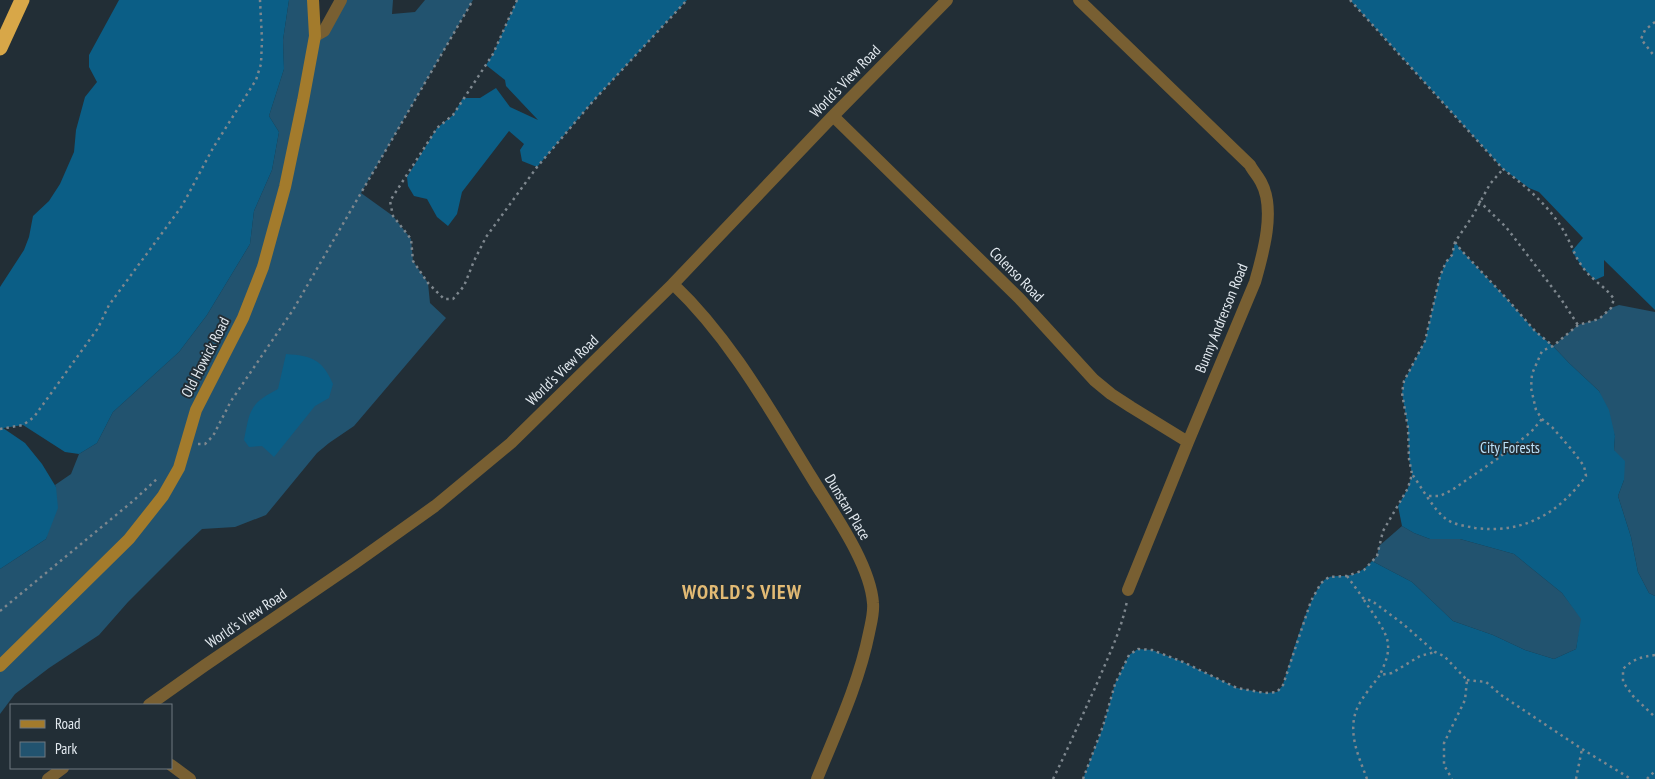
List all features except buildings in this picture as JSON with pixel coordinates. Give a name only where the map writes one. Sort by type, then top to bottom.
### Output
[{"type":"highway","points":[[0,48],[22,0]]},
{"type":"main road","name":"Old Howick Road","points":[[0,666],[129,539],[150,514],[179,468],[196,410],[243,318],[264,267],[285,188],[315,36],[313,0]]},
{"type":"street","points":[[315,36],[324,30],[342,0]]},
{"type":"street","name":"World's View Road","points":[[150,704],[355,563],[455,490],[511,443],[673,284],[833,116],[947,0]]},
{"type":"street","name":"Bunny Andrerson Road","points":[[1079,0],[1250,166],[1262,182],[1268,214],[1262,260],[1255,282],[1128,590]]},
{"type":"street","name":"Colenso Road","points":[[833,116],[1012,292],[1094,380],[1111,394],[1188,442]]},
{"type":"street","name":"Dunstan Place","points":[[673,284],[697,306],[747,373],[851,541],[871,590],[872,617],[862,662],[817,779]]},
{"type":"street","points":[[172,766],[190,779]]},
{"type":"street","points":[[48,779],[62,769]]},
{"type":"path","points":[[0,428],[23,425],[34,417],[98,328],[109,305],[182,206],[213,148],[256,80],[261,64],[260,0]]},
{"type":"path","points":[[185,446],[205,444],[212,436],[231,401],[293,310],[473,0]]},
{"type":"path","points":[[517,0],[493,54],[453,115],[437,128],[390,201],[393,216],[412,239],[413,261],[428,283],[444,299],[453,299],[464,286],[486,237],[537,167],[569,128],[687,0]]},
{"type":"path","points":[[1350,0],[1503,169],[1529,188],[1557,221],[1568,238],[1572,251],[1582,267],[1614,299],[1611,308],[1599,320],[1578,325],[1553,346],[1542,351],[1532,374],[1531,388],[1536,410],[1584,466],[1586,476],[1562,504],[1541,517],[1520,527],[1493,530],[1465,526],[1449,521],[1440,514],[1412,474],[1409,459],[1406,411],[1402,393],[1404,381],[1425,341],[1440,276],[1446,262],[1452,255],[1455,242],[1472,217],[1479,201],[1490,184],[1503,169]]},
{"type":"path","points":[[1655,22],[1645,30],[1641,39],[1655,57]]},
{"type":"path","points":[[1479,201],[1506,227],[1578,325]]},
{"type":"path","points":[[1455,242],[1535,331],[1553,346]]},
{"type":"path","points":[[1428,496],[1440,496],[1452,490],[1497,459],[1531,432],[1542,419]]},
{"type":"path","points":[[1083,779],[1103,726],[1115,684],[1129,655],[1138,649],[1152,650],[1183,662],[1237,688],[1265,693],[1277,692],[1282,685],[1311,601],[1321,582],[1329,577],[1347,576],[1364,570],[1377,556],[1383,532],[1408,488],[1412,474]]},
{"type":"path","points":[[0,611],[133,502]]},
{"type":"path","points":[[1347,576],[1384,631],[1388,643],[1387,658],[1380,675],[1356,710],[1353,731],[1355,745],[1367,779]]},
{"type":"path","points":[[1053,779],[1115,641],[1124,617],[1128,590]]},
{"type":"path","points":[[1363,598],[1372,601],[1384,609],[1421,638],[1435,652],[1444,656],[1467,680],[1486,682],[1501,695],[1630,779]]},
{"type":"path","points":[[1380,675],[1392,673],[1420,656],[1435,652]]},
{"type":"path","points":[[1655,655],[1642,656],[1631,661],[1623,669],[1622,682],[1633,696],[1655,716]]},
{"type":"path","points":[[1452,779],[1444,765],[1444,743],[1465,700],[1467,680]]},
{"type":"path","points":[[1576,779],[1582,749]]},
{"type":"path","points":[[1646,779],[1655,770]]},
{"type":"green space","points":[[119,0],[289,0],[283,40],[284,69],[269,116],[279,132],[272,170],[254,211],[250,244],[207,315],[179,352],[113,412],[97,443],[79,454],[65,452],[23,425],[3,428],[25,443],[42,464],[56,487],[58,508],[46,539],[0,569],[0,287],[24,250],[29,237],[33,216],[49,201],[60,184],[74,152],[76,130],[85,97],[97,82],[89,67],[89,55]]},
{"type":"green space","points":[[289,0],[313,0],[315,35],[341,0],[393,0],[392,14],[415,12],[425,0],[473,0],[361,193],[393,216],[411,239],[413,261],[428,283],[430,303],[446,318],[354,426],[317,453],[266,515],[235,527],[202,529],[128,602],[99,635],[49,668],[15,694],[0,714],[0,569],[46,539],[55,485],[71,474],[79,454],[97,443],[113,412],[179,352],[207,315],[250,244],[254,211],[272,170],[279,132],[269,116],[284,69],[283,40]]},
{"type":"green space","points":[[517,0],[687,0],[594,100],[537,167],[522,161],[520,150],[524,144],[509,131],[462,192],[457,214],[448,226],[437,217],[427,199],[414,196],[408,186],[407,177],[437,128],[453,115],[463,98],[480,98],[496,88],[510,107],[538,120],[506,86],[505,80],[486,65],[493,54]]},
{"type":"green space","points":[[1350,0],[1655,0],[1655,310],[1604,260],[1604,276],[1595,280],[1582,267],[1572,251],[1583,238],[1539,192],[1529,188],[1503,169]]},
{"type":"green space","name":"City Forests","points":[[1455,242],[1535,331],[1599,391],[1609,410],[1615,436],[1614,450],[1625,461],[1624,480],[1618,496],[1631,537],[1638,572],[1649,593],[1655,596],[1655,779],[1083,779],[1103,727],[1115,684],[1129,655],[1138,649],[1152,650],[1183,662],[1237,688],[1265,693],[1277,692],[1283,685],[1307,611],[1321,585],[1329,577],[1355,574],[1372,561],[1412,582],[1453,621],[1493,635],[1525,650],[1554,659],[1576,649],[1581,619],[1562,593],[1514,554],[1460,539],[1430,539],[1402,526],[1398,506],[1408,488],[1412,474],[1409,459],[1408,428],[1402,393],[1404,381],[1425,341],[1440,276],[1446,262],[1452,255]]},
{"type":"green space","points":[[1619,305],[1655,312],[1655,596],[1649,593],[1638,572],[1631,537],[1618,496],[1624,480],[1614,450],[1615,436],[1599,391],[1553,346],[1578,325],[1599,319],[1611,308]]},
{"type":"green space","points":[[286,354],[315,360],[325,369],[333,384],[329,398],[315,406],[274,457],[262,446],[249,447],[244,440],[252,409],[261,399],[278,389]]},
{"type":"green space","points":[[1402,526],[1430,539],[1460,539],[1514,554],[1562,593],[1582,619],[1576,649],[1554,659],[1525,650],[1493,635],[1453,621],[1412,582],[1372,561],[1377,556],[1379,546]]},
{"type":"district","name":"WORLD'S VIEW","points":[[742,592]]}]
